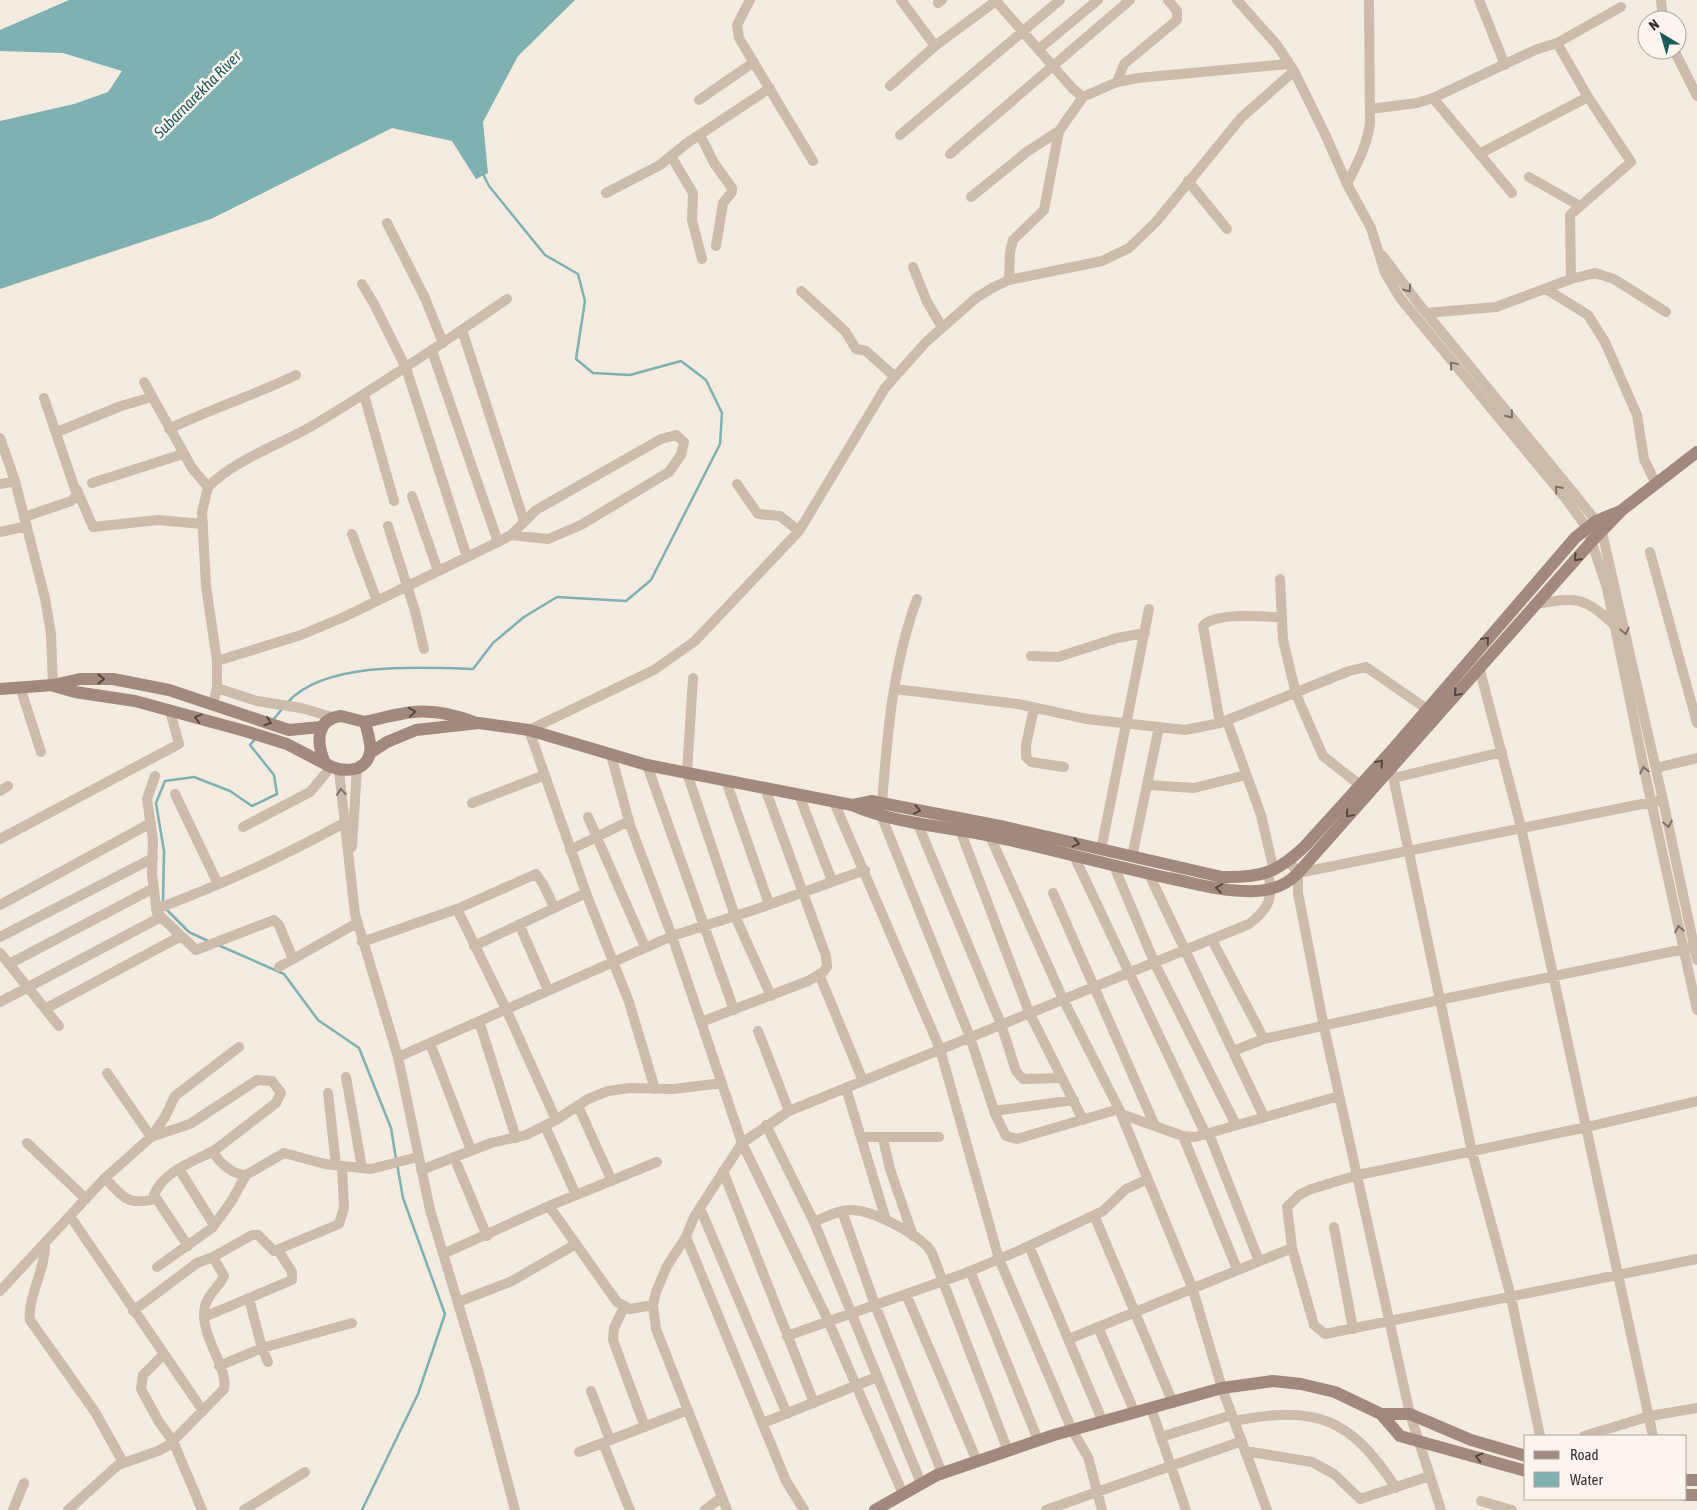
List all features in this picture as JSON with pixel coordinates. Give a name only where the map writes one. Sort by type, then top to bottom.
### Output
[{"type":"street","points":[[750,0],[740,19],[737,31],[813,161]]},
{"type":"street","points":[[901,0],[935,46]]},
{"type":"street","points":[[890,86],[935,46],[996,0],[1053,66],[1083,97]]},
{"type":"street","points":[[900,135],[1060,0]]},
{"type":"street","points":[[1038,49],[1098,0]]},
{"type":"street","points":[[950,154],[1130,0]]},
{"type":"street","points":[[1237,0],[1277,45],[1291,68],[1325,134],[1347,184],[1371,228],[1385,273],[1412,313],[1594,531],[1651,802],[1691,948],[1697,960]]},
{"type":"street","points":[[1347,184],[1368,138],[1370,109],[1369,0]]},
{"type":"street","points":[[1479,0],[1505,65]]},
{"type":"street","points":[[1117,82],[1124,64],[1177,20],[1177,11],[1171,1]]},
{"type":"street","points":[[1370,109],[1417,103],[1433,98],[1557,43],[1621,7]]},
{"type":"street","points":[[1557,43],[1588,97],[1630,162],[1570,215],[1571,279]]},
{"type":"street","points":[[1679,60],[1697,96]]},
{"type":"street","points":[[699,100],[754,62]]},
{"type":"street","points":[[1009,280],[1010,252],[1013,240],[1040,215],[1047,202],[1059,131],[1062,124],[1083,97],[1117,82],[1138,78],[1291,68]]},
{"type":"street","points":[[529,730],[654,670],[695,641],[800,531],[810,517],[873,405],[894,376],[942,327],[976,298],[1009,280],[1102,261],[1118,255],[1156,222],[1241,118],[1291,68]]},
{"type":"street","points":[[606,193],[651,170],[770,88]]},
{"type":"street","points":[[1479,154],[1588,97]]},
{"type":"street","points":[[1433,98],[1512,193]]},
{"type":"street","points":[[971,197],[1028,151],[1059,131]]},
{"type":"street","points":[[700,135],[714,163],[732,188],[732,192],[723,203],[716,246]]},
{"type":"street","points":[[671,156],[693,193],[692,220],[702,259]]},
{"type":"street","points":[[1530,177],[1580,206]]},
{"type":"street","points":[[1188,181],[1226,229]]},
{"type":"street","points":[[387,223],[424,298],[443,343]]},
{"type":"street","points":[[1378,250],[1594,531],[1664,800],[1691,948],[1697,1010]]},
{"type":"street","points":[[913,266],[927,302],[942,327]]},
{"type":"street","points":[[1412,313],[1423,309],[1496,307],[1571,279],[1595,273],[1604,274],[1666,312]]},
{"type":"street","points":[[362,284],[406,368],[467,557]]},
{"type":"street","points":[[1546,289],[1588,315],[1605,342],[1637,415],[1644,459],[1656,484]]},
{"type":"street","points":[[801,291],[845,331],[856,349],[868,352],[894,376]]},
{"type":"street","points":[[213,703],[217,688],[217,661],[206,586],[203,524],[203,505],[208,488],[237,466],[286,441],[364,395],[507,299]]},
{"type":"street","points":[[462,330],[524,521]]},
{"type":"street","points":[[432,351],[498,542]]},
{"type":"street","points":[[169,430],[213,408],[246,398],[296,375]]},
{"type":"street","points":[[144,382],[183,454],[208,488]]},
{"type":"street","points":[[364,395],[394,501]]},
{"type":"street","points":[[57,432],[121,406],[152,397]]},
{"type":"street","points":[[44,398],[77,490],[93,528],[158,520],[203,524]]},
{"type":"street","points":[[217,661],[301,635],[377,601],[511,535],[536,510],[661,438],[676,435],[684,442],[681,455],[669,472],[581,525],[548,539],[511,535]]},
{"type":"street","points":[[0,438],[15,481],[49,618],[52,685]]},
{"type":"street","points":[[350,875],[358,768],[370,753],[387,742],[416,730],[479,724],[529,730],[647,765],[726,781],[834,802],[852,804],[871,802],[881,809],[917,822],[990,836],[1114,866],[1217,888],[1245,891],[1272,889],[1290,881],[1392,772],[1479,667],[1535,604],[1594,531],[1697,452]]},
{"type":"street","points":[[92,483],[183,454]]},
{"type":"street","points":[[0,484],[15,481]]},
{"type":"street","points":[[737,484],[758,514],[780,516],[800,531]]},
{"type":"street","points":[[0,532],[71,501],[77,496],[77,490]]},
{"type":"street","points":[[412,496],[438,572]]},
{"type":"street","points":[[388,526],[415,611],[424,649]]},
{"type":"street","points":[[881,809],[1005,826],[1101,850],[1222,876],[1244,878],[1271,872],[1289,861],[1360,785],[1575,538],[1594,531]]},
{"type":"street","points":[[352,534],[377,601]]},
{"type":"street","points":[[1650,552],[1697,723]]},
{"type":"street","points":[[1280,579],[1286,659],[1296,694],[1323,756],[1360,785]]},
{"type":"street","points":[[917,599],[905,633],[887,731],[881,809],[970,1037],[1002,1130],[1010,1139],[1120,1112],[1183,1136],[1207,1135],[1339,1096]]},
{"type":"street","points":[[1535,604],[1562,600],[1584,601],[1599,610],[1614,625]]},
{"type":"street","points":[[1101,850],[1128,724],[1149,609]]},
{"type":"street","points":[[727,1510],[656,1329],[653,1305],[667,1266],[686,1237],[700,1208],[723,1171],[742,1143],[788,1111],[1029,1012],[1155,964],[1249,924],[1258,917],[1269,901],[1272,889],[1271,872],[1261,815],[1224,722],[1203,626],[1212,619],[1228,617],[1282,618]]},
{"type":"street","points":[[1031,656],[1058,657],[1117,638],[1145,634]]},
{"type":"street","points":[[895,689],[1034,708],[1128,724],[1185,730],[1224,722],[1349,671],[1366,667],[1376,672],[1427,709]]},
{"type":"street","points":[[1479,667],[1521,827],[1653,1435]]},
{"type":"street","points":[[693,678],[687,773],[735,916],[771,996]]},
{"type":"street","points":[[0,689],[52,685],[80,679],[113,679],[169,690],[213,703],[289,730],[321,727],[332,717]]},
{"type":"street","points":[[52,685],[75,692],[135,701],[245,731],[287,744],[335,769],[358,768]]},
{"type":"street","points":[[20,687],[42,752]]},
{"type":"street","points":[[217,688],[257,701],[302,708],[332,717],[341,716],[365,722],[402,713],[430,710],[445,712],[479,724]]},
{"type":"street","points":[[1034,708],[1026,745],[1026,756],[1031,762],[1064,767]]},
{"type":"street","points":[[0,839],[179,744],[170,710]]},
{"type":"street","points":[[365,722],[370,753]]},
{"type":"street","points":[[321,727],[319,738],[322,756],[324,762],[335,769],[357,923],[398,1057],[421,1170],[443,1254],[478,1370],[514,1510]]},
{"type":"street","points":[[1132,857],[1149,786],[1160,728]]},
{"type":"street","points":[[529,730],[570,850],[636,1021],[654,1089]]},
{"type":"street","points":[[1392,772],[1502,752]]},
{"type":"street","points":[[611,755],[629,821],[672,936],[742,1143],[828,1322],[903,1494]]},
{"type":"street","points":[[1656,768],[1697,758]]},
{"type":"street","points":[[647,765],[734,1010]]},
{"type":"street","points":[[243,827],[310,792],[335,769]]},
{"type":"street","points":[[1392,772],[1472,1152],[1511,1297],[1540,1435]]},
{"type":"street","points":[[472,804],[544,775]]},
{"type":"street","points":[[1149,786],[1194,788],[1246,775]]},
{"type":"street","points":[[155,776],[147,798],[151,824],[154,888],[158,913],[196,950],[274,920],[279,925],[293,959]]},
{"type":"street","points":[[726,781],[769,904]]},
{"type":"street","points":[[701,1022],[808,981],[819,974],[828,963],[765,788]]},
{"type":"street","points":[[175,794],[218,884]]},
{"type":"street","points":[[799,795],[832,882]]},
{"type":"street","points":[[1298,873],[1664,800]]},
{"type":"street","points":[[834,802],[940,1049],[999,1259],[1072,1430],[1088,1457],[1102,1510]]},
{"type":"street","points":[[588,817],[645,948]]},
{"type":"street","points":[[570,850],[629,821]]},
{"type":"street","points":[[917,822],[1019,1075],[1030,1080],[1062,1078]]},
{"type":"street","points":[[0,1002],[158,913],[307,844],[344,823]]},
{"type":"street","points":[[0,905],[151,824]]},
{"type":"street","points":[[960,830],[1029,1012],[1083,1120]]},
{"type":"street","points":[[990,836],[1063,999],[1120,1112],[1148,1179],[1192,1287],[1222,1388],[1267,1510]]},
{"type":"street","points":[[1074,856],[1207,1135],[1259,1261]]},
{"type":"street","points":[[0,937],[153,858]]},
{"type":"street","points":[[1289,861],[1298,873],[1298,893],[1324,1026],[1410,1414],[1441,1510]]},
{"type":"street","points":[[1114,866],[1155,964],[1236,1125]]},
{"type":"street","points":[[398,1057],[672,936],[735,916],[864,870]]},
{"type":"street","points":[[362,942],[457,909],[536,874],[554,907]]},
{"type":"street","points":[[1150,874],[1264,1117]]},
{"type":"street","points":[[10,964],[154,888]]},
{"type":"street","points":[[474,946],[586,893]]},
{"type":"street","points":[[1054,893],[1155,1126]]},
{"type":"street","points":[[457,909],[506,1009],[556,1120]]},
{"type":"street","points":[[279,967],[357,923]]},
{"type":"street","points":[[519,924],[548,990]]},
{"type":"street","points":[[45,1009],[181,936]]},
{"type":"street","points":[[1212,940],[1264,1040]]},
{"type":"street","points":[[1233,1051],[1264,1040],[1324,1026],[1691,948]]},
{"type":"street","points":[[0,953],[59,1026]]},
{"type":"street","points":[[819,974],[863,1081]]},
{"type":"street","points":[[479,1021],[516,1138]]},
{"type":"street","points":[[758,1031],[788,1111]]},
{"type":"street","points":[[430,1043],[471,1150]]},
{"type":"street","points":[[0,1292],[105,1178],[151,1137],[165,1117],[175,1096],[239,1047]]},
{"type":"street","points":[[107,1073],[151,1137]]},
{"type":"street","points":[[346,1077],[367,1168]]},
{"type":"street","points":[[151,1137],[190,1124],[257,1080],[272,1081],[278,1086],[281,1093],[276,1104],[215,1150],[179,1169],[161,1184],[154,1195],[188,1246]]},
{"type":"street","points":[[421,1170],[471,1150],[516,1138],[545,1126],[588,1099],[608,1091],[722,1083]]},
{"type":"street","points":[[846,1088],[886,1220]]},
{"type":"street","points":[[133,1311],[197,1263],[256,1234],[270,1249],[278,1250],[342,1221],[344,1208],[328,1093]]},
{"type":"street","points":[[994,1111],[1074,1100]]},
{"type":"street","points":[[1697,1101],[1587,1127],[1358,1175],[1298,1194],[1290,1203],[1286,1214],[1292,1248],[1316,1329],[1325,1334],[1697,1260]]},
{"type":"street","points":[[578,1106],[612,1181]]},
{"type":"street","points":[[766,1125],[814,1222],[921,1484]]},
{"type":"street","points":[[545,1126],[576,1195]]},
{"type":"street","points":[[1183,1136],[1237,1269]]},
{"type":"street","points":[[861,1137],[939,1137]]},
{"type":"street","points":[[883,1138],[890,1169],[913,1236]]},
{"type":"street","points":[[27,1143],[86,1199]]},
{"type":"street","points":[[215,1150],[218,1161],[235,1173],[246,1175]]},
{"type":"street","points":[[157,1267],[214,1225],[231,1202],[246,1175],[284,1153],[339,1166],[367,1168],[402,1162],[418,1157]]},
{"type":"street","points":[[454,1157],[488,1236]]},
{"type":"street","points":[[443,1254],[488,1236],[549,1206],[657,1162]]},
{"type":"street","points":[[179,1169],[214,1225]]},
{"type":"street","points":[[723,1171],[814,1403]]},
{"type":"street","points":[[105,1178],[130,1202],[140,1203],[156,1199]]},
{"type":"street","points":[[787,1336],[970,1271],[1030,1246],[1109,1207],[1126,1189],[1148,1179]]},
{"type":"street","points":[[549,1206],[610,1294],[624,1307],[630,1309],[653,1305]]},
{"type":"street","points":[[700,1208],[787,1414]]},
{"type":"street","points":[[814,1222],[842,1211],[860,1211],[886,1220],[922,1242],[932,1253],[1008,1450]]},
{"type":"street","points":[[842,1211],[875,1305],[942,1473]]},
{"type":"street","points":[[1094,1215],[1173,1402]]},
{"type":"street","points":[[70,1216],[203,1411]]},
{"type":"street","points":[[1334,1227],[1353,1329]]},
{"type":"street","points":[[686,1237],[786,1481],[804,1510]]},
{"type":"street","points":[[45,1243],[45,1257],[30,1310],[30,1320],[95,1412],[123,1462]]},
{"type":"street","points":[[458,1302],[512,1280],[576,1244]]},
{"type":"street","points":[[1030,1246],[1103,1422]]},
{"type":"street","points":[[1069,1340],[1192,1287],[1292,1248]]},
{"type":"street","points":[[204,1317],[292,1280],[292,1272],[278,1250]]},
{"type":"street","points":[[68,1510],[112,1469],[123,1462],[158,1451],[173,1440],[224,1389],[224,1381],[212,1349],[204,1317],[209,1296],[221,1283],[224,1276],[214,1256]]},
{"type":"street","points":[[970,1271],[1038,1440]]},
{"type":"street","points":[[906,1294],[977,1461]]},
{"type":"street","points":[[249,1299],[262,1348],[268,1362]]},
{"type":"street","points":[[624,1307],[614,1328],[613,1340],[644,1427]]},
{"type":"street","points":[[219,1366],[262,1348],[352,1323]]},
{"type":"street","points":[[1098,1327],[1135,1413]]},
{"type":"street","points":[[164,1354],[144,1376],[140,1386],[159,1422],[173,1440],[202,1510]]},
{"type":"street","points":[[762,1423],[814,1403],[855,1384],[877,1377]]},
{"type":"street","points":[[876,1510],[942,1473],[1038,1440],[1222,1388],[1273,1381],[1302,1384],[1335,1392],[1381,1414],[1400,1436],[1524,1470]]},
{"type":"street","points":[[591,1391],[606,1442],[630,1510]]},
{"type":"street","points":[[1151,1408],[1186,1510]]},
{"type":"street","points":[[1587,1435],[1650,1416],[1697,1408]]},
{"type":"street","points":[[579,1452],[688,1410]]},
{"type":"street","points":[[1161,1437],[1233,1418],[1287,1413],[1305,1414],[1330,1422],[1365,1446],[1378,1460],[1396,1488]]},
{"type":"street","points":[[1381,1414],[1410,1414],[1471,1440],[1524,1455]]},
{"type":"street","points":[[1046,1510],[1171,1467],[1243,1446],[1312,1462],[1330,1471],[1360,1498],[1430,1476]]},
{"type":"street","points":[[244,1510],[304,1472]]},
{"type":"street","points":[[13,1510],[24,1483]]},
{"type":"street","points":[[705,1510],[722,1497]]},
{"type":"street","points":[[1481,1501],[1512,1510]]},
{"type":"water","name":"Subarnarekha River","points":[[69,0],[575,0],[518,56],[483,122],[488,173],[476,179],[452,141],[392,128],[211,219],[0,289],[0,121],[74,104],[108,92],[122,71],[63,53],[0,51],[0,30]]},
{"type":"waterway","points":[[288,702],[304,689],[325,679],[349,673],[375,669],[402,668],[473,669],[493,643],[524,617],[557,597],[626,601],[651,580],[720,444],[722,413],[706,380],[681,361],[630,375],[593,373],[576,359],[585,301],[578,274],[545,255],[489,186],[482,172]]},
{"type":"waterway","points":[[272,721],[283,708]]},
{"type":"waterway","points":[[163,904],[164,851],[156,803],[165,781],[194,777],[230,791],[252,806],[277,794],[274,775],[250,745],[256,738]]},
{"type":"waterway","points":[[166,909],[189,932],[208,941]]},
{"type":"waterway","points":[[218,945],[284,974],[318,1020],[359,1048],[391,1128],[396,1159]]},
{"type":"waterway","points":[[362,1510],[418,1394],[445,1314],[403,1198],[397,1164]]}]
